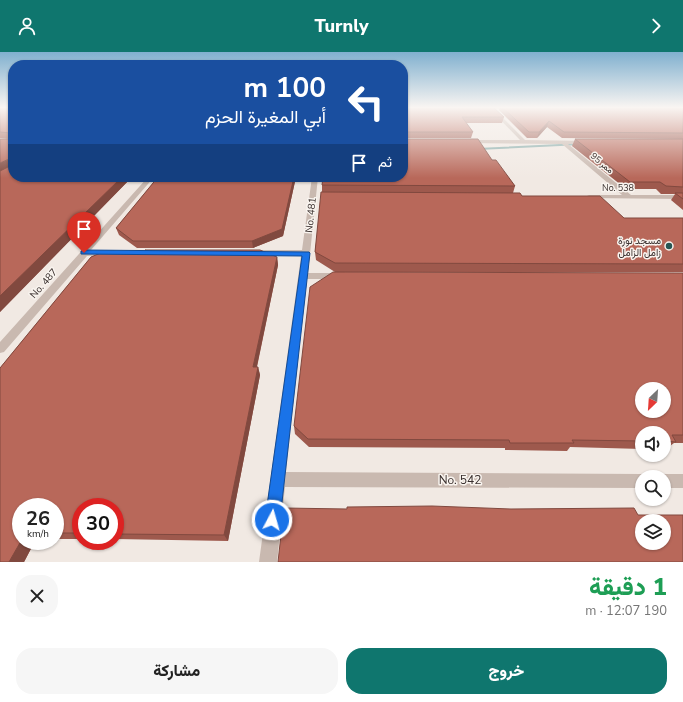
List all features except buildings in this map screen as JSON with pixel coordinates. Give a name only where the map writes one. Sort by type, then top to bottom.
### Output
[{"type":"street","points":[[513,131],[524,142]]},
{"type":"street","points":[[464,142],[591,142]]},
{"type":"street","name":"ممر 95","points":[[563,142],[629,197]]},
{"type":"street","name":"No. 487","points":[[0,349],[147,182]]},
{"type":"street","name":"No. 481","points":[[268,562],[306,253],[316,196],[315,182]]},
{"type":"street","name":"No. 538","points":[[581,197],[683,197]]},
{"type":"street","points":[[84,253],[124,253]]},
{"type":"street","points":[[243,253],[306,253]]},
{"type":"street","points":[[304,276],[351,276]]},
{"type":"street","name":"No. 542","points":[[277,479],[635,481]]},
{"type":"street","points":[[671,481],[683,481]]},
{"type":"waterway","points":[[671,140],[683,139]]},
{"type":"waterway","points":[[477,149],[580,144]]},
{"type":"place","name":"مسجد نورة زامل الزامل","points":[[669,246]]},
{"type":"route","points":[[84,253],[306,253],[272,520]]}]
